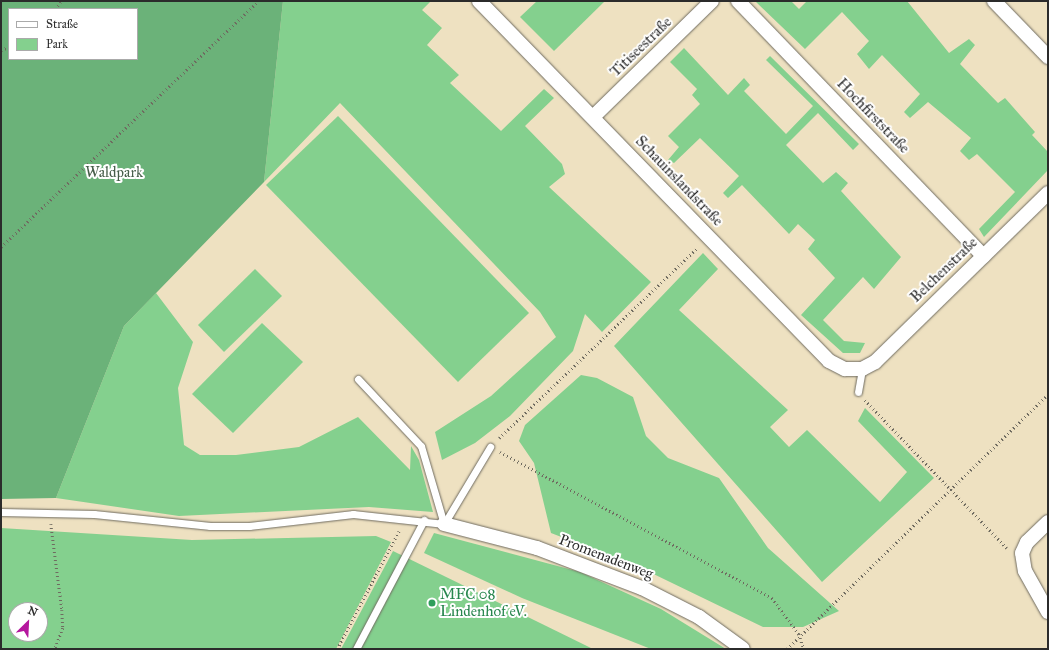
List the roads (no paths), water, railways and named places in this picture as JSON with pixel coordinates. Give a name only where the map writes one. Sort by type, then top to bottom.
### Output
[{"type":"street","name":"Schauinslandstraße","points":[[479,1],[709,236],[829,362],[845,369],[862,369]]},
{"type":"street","name":"Titiseestraße","points":[[593,117],[712,1]]},
{"type":"street","name":"Hochfirststraße","points":[[738,1],[983,256]]},
{"type":"street","points":[[994,1],[1048,57]]},
{"type":"street","name":"Belchenstraße","points":[[862,369],[875,362],[1048,193]]},
{"type":"street","points":[[1048,522],[1027,542],[1022,564],[1048,612]]},
{"type":"street","name":"Promenadenweg","points":[[444,524],[537,548],[642,588],[699,617],[743,649]]},
{"type":"lane","points":[[858,392],[862,369]]},
{"type":"lane","points":[[358,379],[420,446],[444,524]]},
{"type":"lane","points":[[444,524],[490,447]]},
{"type":"lane","points":[[1,512],[50,513],[249,526],[353,514],[406,518],[444,524]]},
{"type":"lane","points":[[356,649],[424,520]]},
{"type":"place","name":"MFC 08 Lindenhof eV.","points":[[432,603]]},
{"type":"park label","name":"Waldpark","points":[[114,173]]}]
